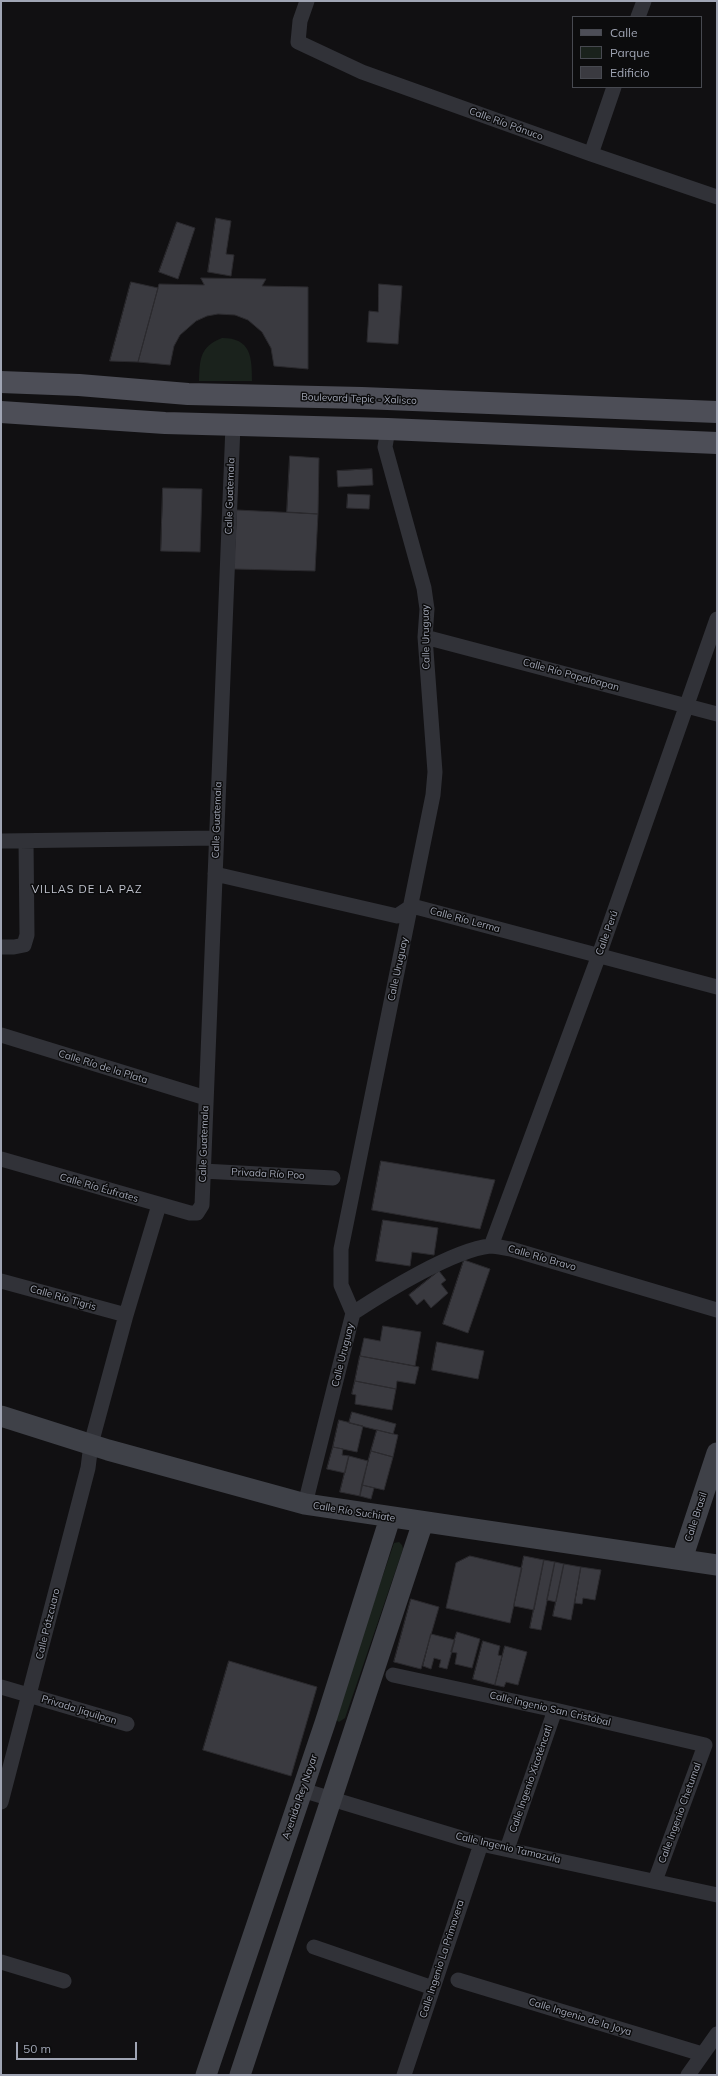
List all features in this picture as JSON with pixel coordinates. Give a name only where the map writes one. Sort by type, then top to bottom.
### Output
[{"type":"main road","name":"Boulevard Tepic - Xalisco","points":[[1,382],[79,385],[188,394],[717,412]]},
{"type":"main road","points":[[1,402],[67,400],[72,398],[79,385]]},
{"type":"main road","points":[[166,423],[173,416],[182,413],[241,418],[248,416],[262,396]]},
{"type":"main road","points":[[388,429],[412,418],[514,415],[545,406]]},
{"type":"main road","points":[[1,412],[233,426],[388,429],[717,443]]},
{"type":"main road","points":[[655,440],[667,431],[717,430]]},
{"type":"main road","name":"Calle Río Suchiate","points":[[1,1416],[180,1471],[306,1504],[390,1518],[717,1565]]},
{"type":"main road","name":"Calle Brasil","points":[[682,1559],[717,1453]]},
{"type":"main road","name":"Avenida Rey Nayar","points":[[206,2075],[325,1723],[390,1518]]},
{"type":"main road","points":[[240,2075],[423,1522]]},
{"type":"main road","points":[[325,1723],[354,1732]]},
{"type":"street","name":"Calle Río Pánuco","points":[[307,1],[300,21],[298,42],[362,72],[591,154],[717,197]]},
{"type":"street","points":[[638,16],[644,1]]},
{"type":"street","points":[[591,154],[614,88]]},
{"type":"street","name":"Calle Guatemala","points":[[197,1213],[202,1205],[233,426]]},
{"type":"street","name":"Calle Uruguay","points":[[306,1504],[353,1313],[341,1285],[341,1249],[355,1173],[412,906],[433,795],[435,772],[425,637],[427,609],[424,588],[385,447],[388,429]]},
{"type":"street","name":"Calle Perú","points":[[491,1246],[599,955],[688,706],[717,619]]},
{"type":"street","name":"Calle Río Papaloapan","points":[[425,637],[717,714]]},
{"type":"street","points":[[1,841],[216,838]]},
{"type":"street","points":[[1,947],[24,945],[27,935],[26,841]]},
{"type":"street","points":[[215,874],[397,916],[412,906]]},
{"type":"street","name":"Calle Río Lerma","points":[[412,906],[717,987]]},
{"type":"street","name":"Calle Río de la Plata","points":[[1,1035],[206,1098]]},
{"type":"street","name":"Calle Río Éufrates","points":[[1,1159],[158,1205],[190,1213],[197,1213]]},
{"type":"street","name":"Privada Río Poo","points":[[203,1171],[333,1178]]},
{"type":"street","points":[[91,1444],[158,1205]]},
{"type":"street","name":"Calle Río Bravo","points":[[353,1313],[447,1261],[475,1249],[491,1246],[511,1248],[717,1310]]},
{"type":"street","name":"Calle Río Tigris","points":[[1,1281],[126,1315]]},
{"type":"street","name":"Calle Pátzcuaro","points":[[1,1802],[88,1468],[91,1444]]},
{"type":"street","name":"Calle Ingenio San Cristóbal","points":[[394,1675],[555,1710],[705,1745]]},
{"type":"street","name":"Privada Jiquilpan","points":[[1,1687],[128,1724]]},
{"type":"street","name":"Calle Ingenio Xicoténcatl","points":[[507,1849],[555,1710]]},
{"type":"street","name":"Calle Ingenio Chetumal","points":[[654,1881],[705,1745]]},
{"type":"street","name":"Calle Ingenio Tamazula","points":[[302,1790],[481,1844],[717,1895]]},
{"type":"street","name":"Calle Ingenio La Primavera","points":[[404,2075],[481,1844]]},
{"type":"street","points":[[314,1947],[433,1988]]},
{"type":"street","points":[[1,1962],[64,1982]]},
{"type":"street","name":"Calle Ingenio de la Joya","points":[[458,1980],[702,2054]]},
{"type":"street","points":[[688,2075],[717,2034]]},
{"type":"green space","points":[[222,338],[239,341],[248,350],[252,381],[199,381],[202,355],[209,346]]},
{"type":"green space","points":[[399,1542],[403,1549],[345,1718],[339,1722],[335,1719],[335,1715],[394,1543]]},
{"type":"building","points":[[216,218],[231,221],[226,254],[234,255],[231,276],[208,272]]},
{"type":"building","points":[[177,222],[195,228],[178,279],[159,272]]},
{"type":"building","points":[[201,278],[266,279],[262,286],[308,287],[308,369],[274,366],[271,348],[262,332],[248,320],[235,315],[218,314],[207,316],[196,321],[180,335],[174,346],[170,365],[138,362],[159,284],[204,285]]},
{"type":"building","points":[[131,282],[158,288],[138,362],[110,361]]},
{"type":"building","points":[[379,284],[402,286],[398,344],[367,342],[369,311],[378,312]]},
{"type":"building","points":[[290,456],[319,458],[318,514],[287,512]]},
{"type":"building","points":[[372,469],[373,485],[338,487],[337,471]]},
{"type":"building","points":[[163,488],[202,489],[200,552],[161,551]]},
{"type":"building","points":[[348,494],[370,495],[369,509],[347,508]]},
{"type":"building","points":[[237,510],[318,514],[315,571],[234,569]]},
{"type":"building","points":[[381,1161],[495,1180],[480,1229],[372,1210]]},
{"type":"building","points":[[383,1220],[438,1228],[434,1255],[412,1252],[410,1266],[376,1261]]},
{"type":"building","points":[[464,1260],[490,1269],[468,1333],[443,1324]]},
{"type":"building","points":[[439,1271],[446,1280],[441,1284],[448,1293],[431,1308],[424,1299],[417,1305],[409,1295]]},
{"type":"building","points":[[383,1326],[421,1332],[415,1366],[360,1356],[364,1338],[380,1341]]},
{"type":"building","points":[[437,1342],[484,1351],[478,1379],[432,1370]]},
{"type":"building","points":[[360,1356],[419,1367],[415,1384],[397,1381],[396,1389],[355,1381]]},
{"type":"building","points":[[355,1381],[396,1389],[392,1410],[355,1404],[356,1395],[352,1394]]},
{"type":"building","points":[[352,1412],[396,1424],[393,1434],[349,1423]]},
{"type":"building","points":[[339,1420],[363,1426],[357,1452],[333,1447]]},
{"type":"building","points":[[377,1430],[398,1435],[393,1457],[371,1451]]},
{"type":"building","points":[[333,1447],[343,1449],[342,1455],[349,1456],[345,1473],[327,1469]]},
{"type":"building","points":[[371,1451],[393,1457],[384,1490],[362,1485]]},
{"type":"building","points":[[349,1456],[368,1461],[360,1496],[340,1492]]},
{"type":"building","points":[[362,1485],[374,1488],[371,1499],[360,1496]]},
{"type":"building","points":[[470,1556],[522,1568],[510,1623],[446,1608],[456,1563]]},
{"type":"building","points":[[524,1556],[544,1560],[534,1610],[514,1606]]},
{"type":"building","points":[[544,1560],[555,1562],[541,1630],[530,1628]]},
{"type":"building","points":[[555,1562],[564,1564],[556,1602],[547,1600]]},
{"type":"building","points":[[564,1564],[581,1567],[571,1620],[553,1616]]},
{"type":"building","points":[[581,1567],[601,1570],[595,1600],[583,1598],[582,1604],[575,1603]]},
{"type":"building","points":[[411,1599],[439,1607],[421,1669],[394,1662]]},
{"type":"building","points":[[457,1632],[480,1639],[472,1668],[455,1664],[457,1653],[451,1652]]},
{"type":"building","points":[[431,1634],[455,1640],[447,1669],[439,1667],[441,1660],[434,1658],[431,1669],[423,1666]]},
{"type":"building","points":[[483,1641],[500,1646],[498,1655],[502,1656],[495,1685],[473,1679]]},
{"type":"building","points":[[505,1646],[527,1652],[518,1685],[506,1682],[504,1687],[495,1685]]},
{"type":"building","points":[[229,1661],[317,1687],[291,1776],[203,1750]]},
{"type":"district","name":"VILLAS DE LA PAZ","points":[[87,890]]}]
